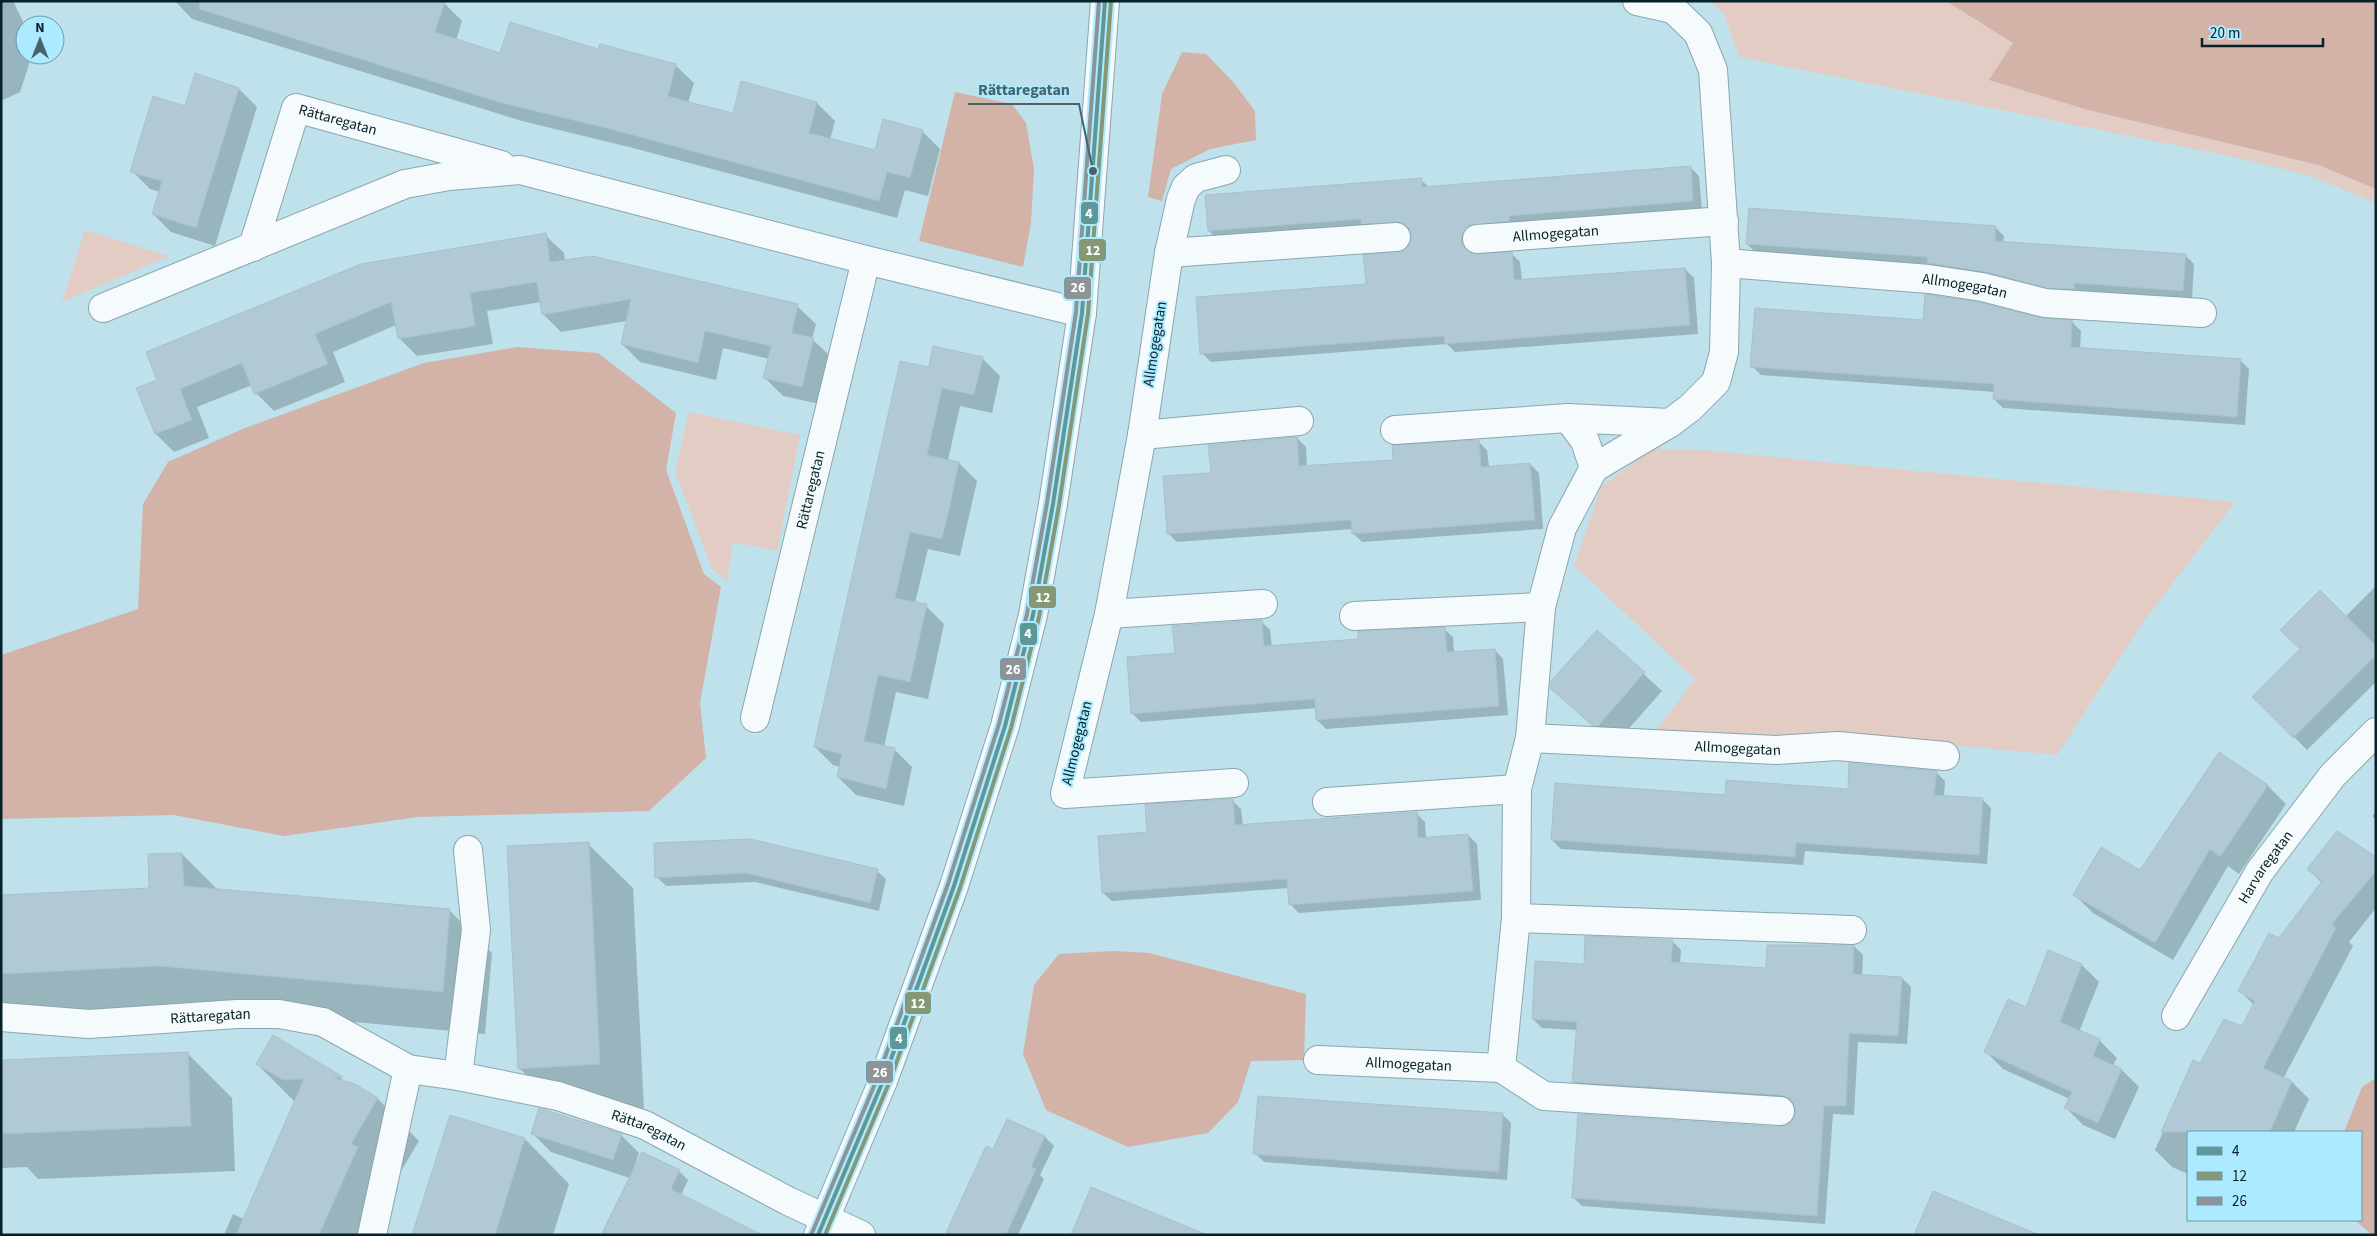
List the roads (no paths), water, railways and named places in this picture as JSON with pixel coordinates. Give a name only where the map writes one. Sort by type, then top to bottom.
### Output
[{"type":"street","points":[[822,1226],[883,1081],[954,886],[1006,726],[1032,615],[1052,513],[1082,312],[1105,1]]},
{"type":"street","points":[[1637,1],[1673,9],[1698,33],[1713,70],[1726,263],[1724,352],[1716,382],[1690,408],[1670,423],[1594,468],[1562,528],[1541,607],[1530,738],[1517,789],[1516,918],[1501,1068],[1544,1096],[1780,1111]]},
{"type":"street","name":"Rättaregatan","points":[[253,247],[296,108],[520,170],[866,260],[1082,312]]},
{"type":"street","name":"Rättaregatan","points":[[103,308],[405,184],[450,176],[520,170]]},
{"type":"street","name":"Allmogegatan","points":[[1226,170],[1196,178],[1186,187],[1180,199],[1169,253],[1142,435],[1109,614],[1064,794],[1234,783]]},
{"type":"street","name":"Allmogegatan","points":[[1477,239],[1724,221]]},
{"type":"street","points":[[1169,253],[1396,237]]},
{"type":"street","name":"Rättaregatan","points":[[755,718],[866,260]]},
{"type":"street","name":"Allmogegatan","points":[[1726,263],[1929,279],[1982,288],[2045,303],[2202,312]]},
{"type":"street","points":[[1395,430],[1568,418],[1670,423]]},
{"type":"street","points":[[1568,418],[1585,440],[1594,468]]},
{"type":"street","points":[[1142,435],[1299,421]]},
{"type":"street","points":[[1109,614],[1263,604]]},
{"type":"street","points":[[1354,616],[1541,607]]},
{"type":"street","name":"Harvaregatan","points":[[2176,1016],[2260,871],[2333,775],[2376,732]]},
{"type":"street","name":"Allmogegatan","points":[[1530,738],[1776,750],[1838,746],[1945,756]]},
{"type":"street","points":[[1328,802],[1517,789]]},
{"type":"street","points":[[458,1076],[476,930],[468,850]]},
{"type":"street","points":[[1516,918],[1852,930]]},
{"type":"street","name":"Rättaregatan","points":[[1,1017],[89,1024],[237,1014],[279,1014],[323,1022],[408,1069],[458,1076],[558,1096],[646,1126],[788,1201],[822,1226],[861,1235]]},
{"type":"street","name":"Allmogegatan","points":[[1318,1060],[1501,1068]]},
{"type":"street","points":[[372,1235],[408,1069]]},
{"type":"place","name":"Rättaregatan","points":[[1093,171]]}]
